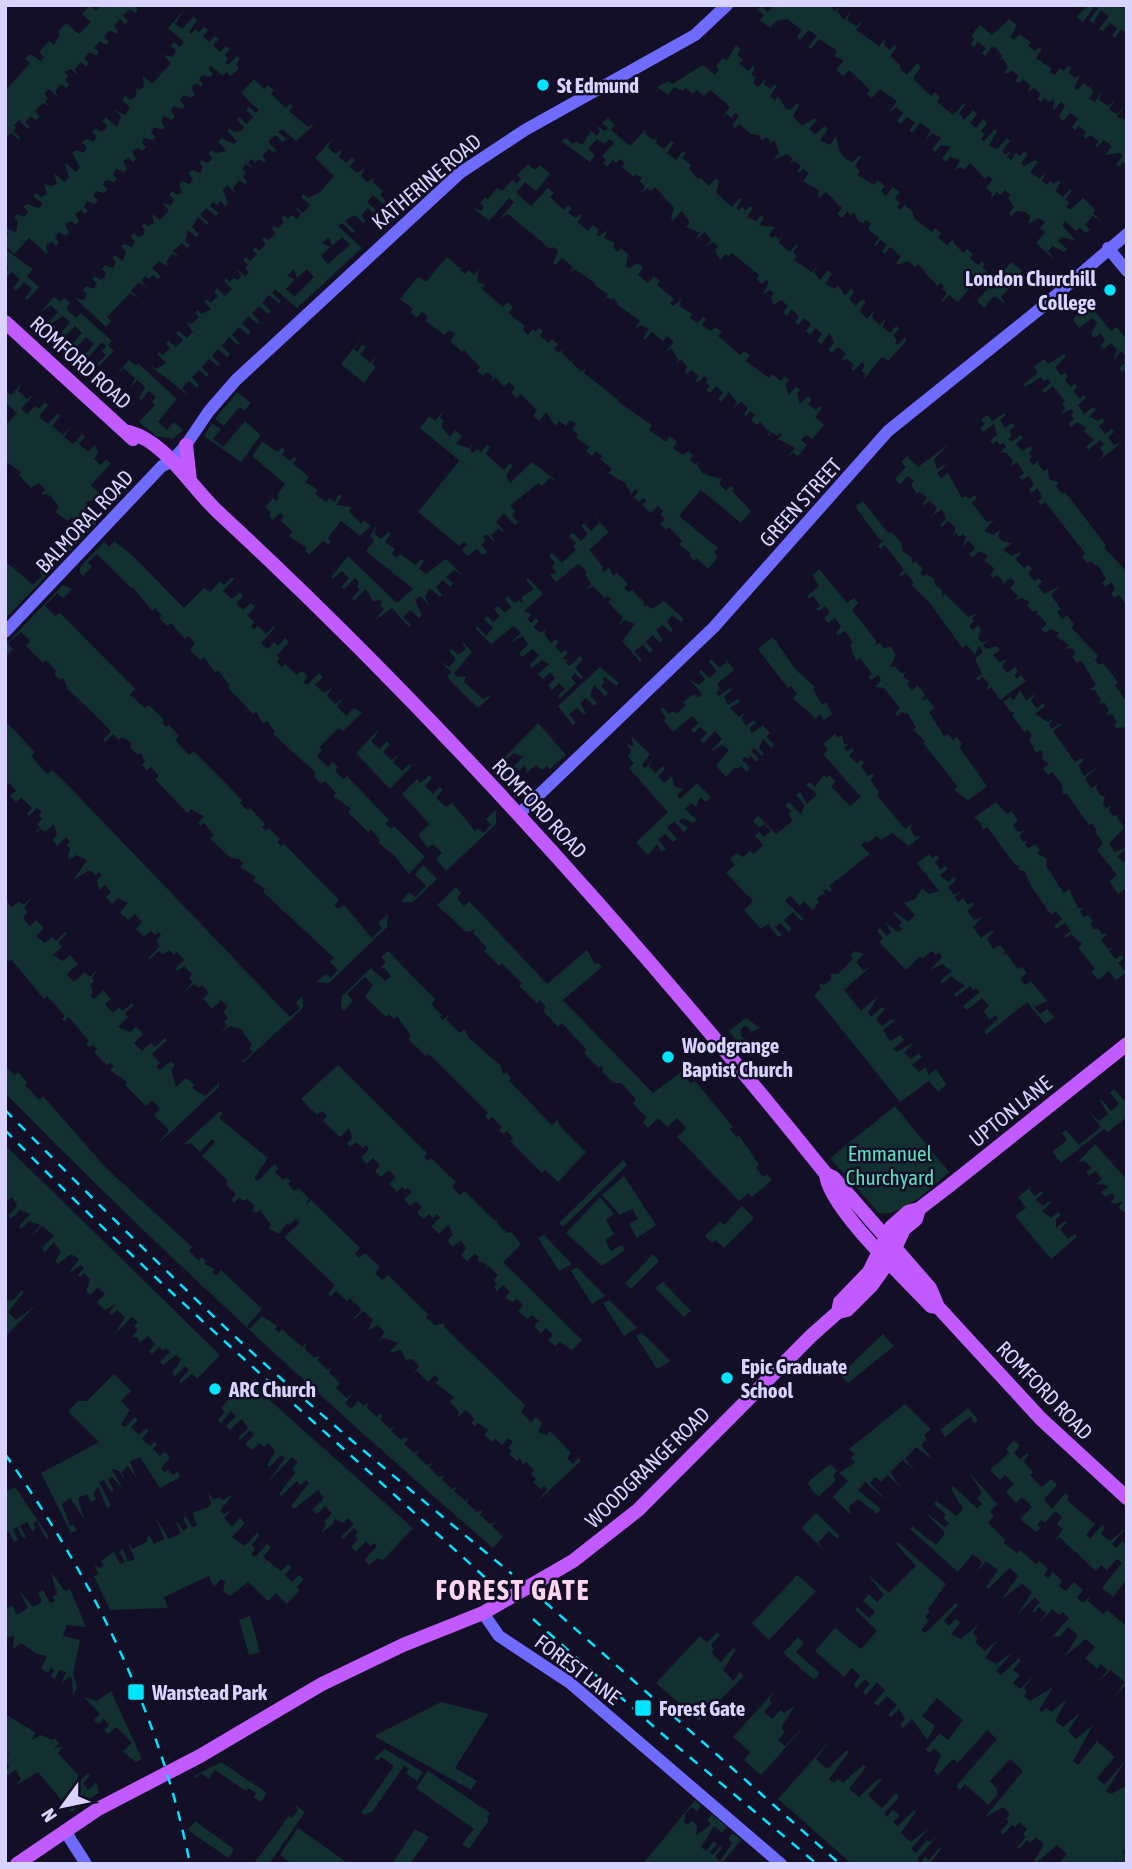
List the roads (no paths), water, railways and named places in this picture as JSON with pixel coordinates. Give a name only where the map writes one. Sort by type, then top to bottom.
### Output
[{"type":"main road","name":"KATHERINE ROAD","points":[[166,462],[188,440],[245,371],[460,173],[532,126],[695,35],[727,5]]},
{"type":"main road","name":"GREEN STREET","points":[[518,815],[712,628],[888,431],[1041,308],[1127,234]]},
{"type":"main road","points":[[1108,248],[1127,271]]},
{"type":"main road","name":"ROMFORD ROAD","points":[[5,322],[166,462],[272,562],[518,815],[630,937],[826,1174],[827,1183],[849,1216],[887,1250],[931,1306],[938,1307],[1041,1419],[1127,1498]]},
{"type":"main road","points":[[188,440],[194,488]]},
{"type":"main road","name":"BALMORAL ROAD","points":[[5,632],[166,462]]},
{"type":"main road","name":"UPTON LANE","points":[[887,1250],[908,1212],[919,1209],[1127,1044]]},
{"type":"main road","name":"WOODGRANGE ROAD","points":[[18,1864],[98,1809],[164,1775],[322,1684],[403,1645],[483,1613],[573,1562],[628,1519],[838,1312],[847,1310],[872,1285],[887,1250]]},
{"type":"main road","name":"FOREST LANE","points":[[483,1613],[499,1636],[579,1690],[781,1864]]},
{"type":"main road","points":[[65,1831],[86,1864]]},
{"type":"railway","points":[[5,1110],[263,1363],[512,1574]]},
{"type":"railway","points":[[5,1130],[184,1304],[492,1584]]},
{"type":"railway","points":[[5,1454],[66,1549],[119,1649],[161,1754],[190,1864]]},
{"type":"railway","points":[[545,1602],[840,1864]]},
{"type":"railway","points":[[533,1619],[661,1733],[817,1864]]},
{"type":"place","name":"St Edmund","points":[[543,85]]},
{"type":"place","name":"London Churchill College","points":[[1110,290]]},
{"type":"place","name":"Woodgrange Baptist Church","points":[[668,1057]]},
{"type":"place","name":"Epic Graduate School","points":[[727,1378]]},
{"type":"place","name":"ARC Church","points":[[215,1389]]},
{"type":"place","name":"Wanstead Park","points":[[136,1692]]},
{"type":"place","name":"Forest Gate","points":[[643,1708]]},
{"type":"district","name":"FOREST GATE","points":[[513,1590]]},
{"type":"park label","name":"Emmanuel Churchyard","points":[[890,1165]]}]
